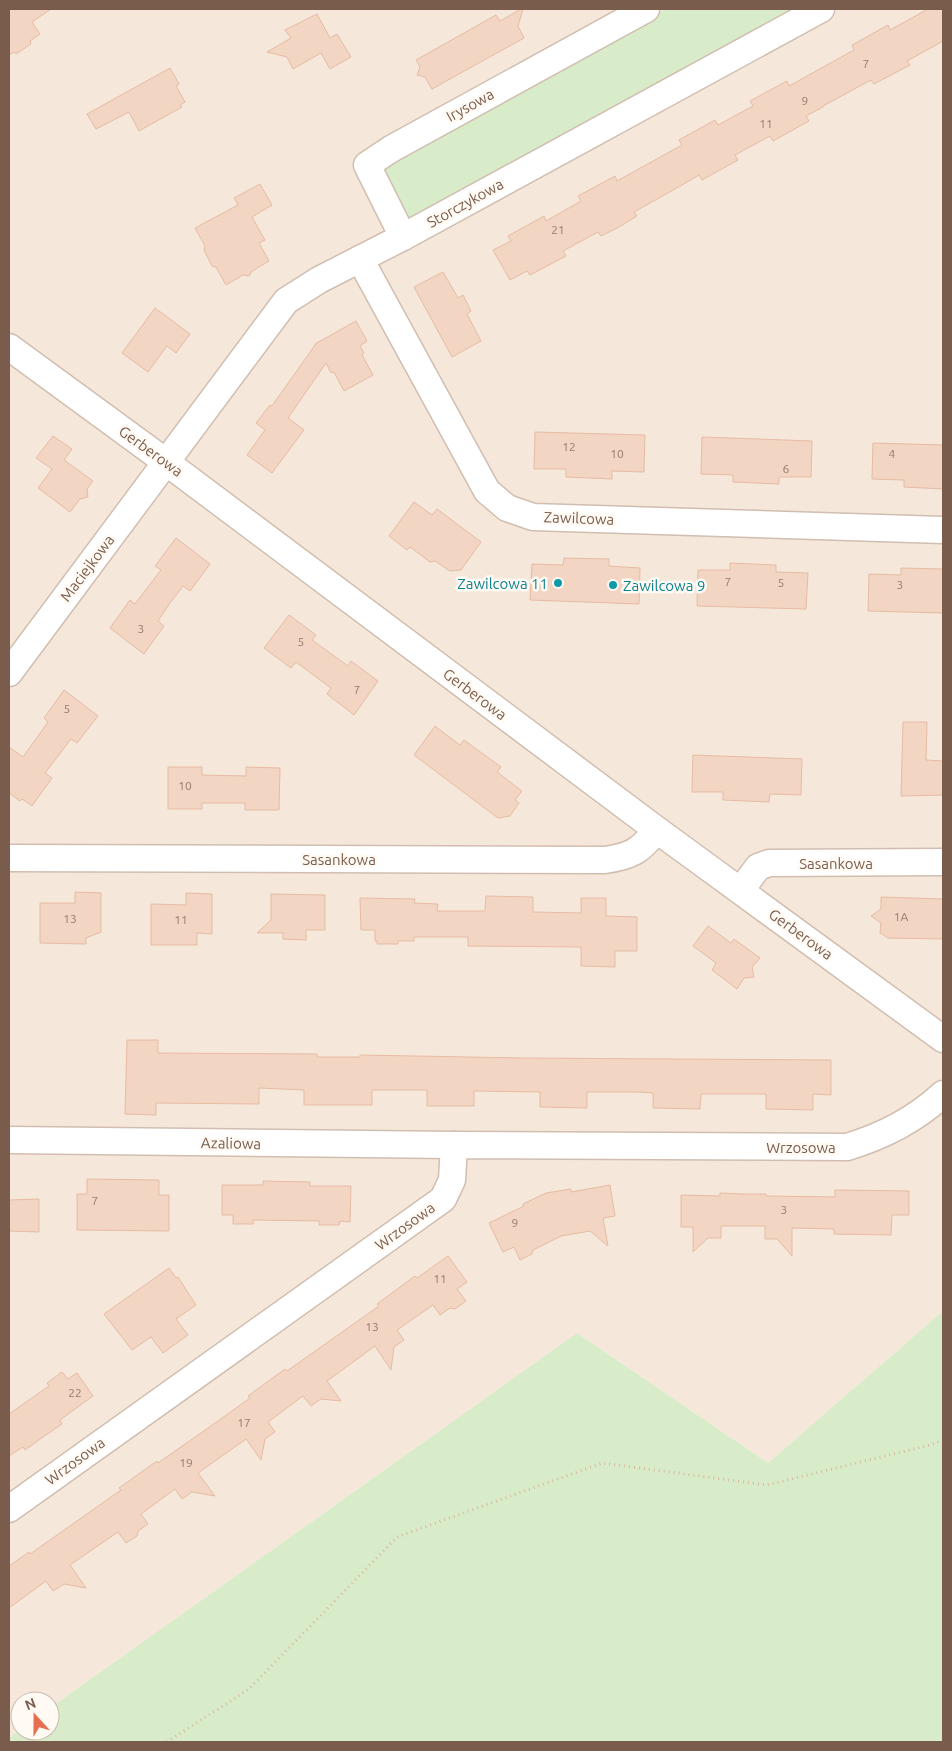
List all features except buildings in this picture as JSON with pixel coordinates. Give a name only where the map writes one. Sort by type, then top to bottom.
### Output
[{"type":"street","name":"Irysowa","points":[[403,237],[367,165],[391,149],[646,9]]},
{"type":"street","name":"Storczykowa","points":[[166,462],[286,301],[314,283],[403,237],[821,9]]},
{"type":"street","name":"Zawilcowa","points":[[360,259],[487,491],[507,508],[533,517],[943,530]]},
{"type":"street","name":"Gerberowa","points":[[9,347],[166,462],[657,830],[943,1039]]},
{"type":"street","name":"Maciejkowa","points":[[9,673],[166,462]]},
{"type":"street","name":"Sasankowa","points":[[9,858],[605,860],[625,857],[636,851],[645,845],[657,830]]},
{"type":"street","name":"Sasankowa","points":[[741,890],[758,867],[769,863],[943,862]]},
{"type":"street","name":"Wrzosowa","points":[[9,1509],[443,1198],[452,1180],[454,1146],[847,1147],[893,1130],[915,1117],[943,1094]]},
{"type":"street","name":"Azaliowa","points":[[9,1140],[454,1146]]},
{"type":"path","points":[[167,1742],[249,1689],[397,1537],[602,1462],[767,1485],[930,1445],[943,1440]]},
{"type":"shaded area","points":[[9,9],[943,9],[943,1311],[768,1463],[577,1333],[60,1701],[60,1691],[10,1691],[9,1738]]},
{"type":"green space","points":[[666,9],[795,9],[416,219],[407,217],[381,165],[385,161]]},
{"type":"green space","points":[[943,1311],[943,1742],[9,1742],[10,1737],[10,1741],[60,1741],[60,1701],[577,1333],[768,1463]]},
{"type":"place","name":"Zawilcowa 11","points":[[558,583]]},
{"type":"place","name":"Zawilcowa 9","points":[[613,585]]}]
